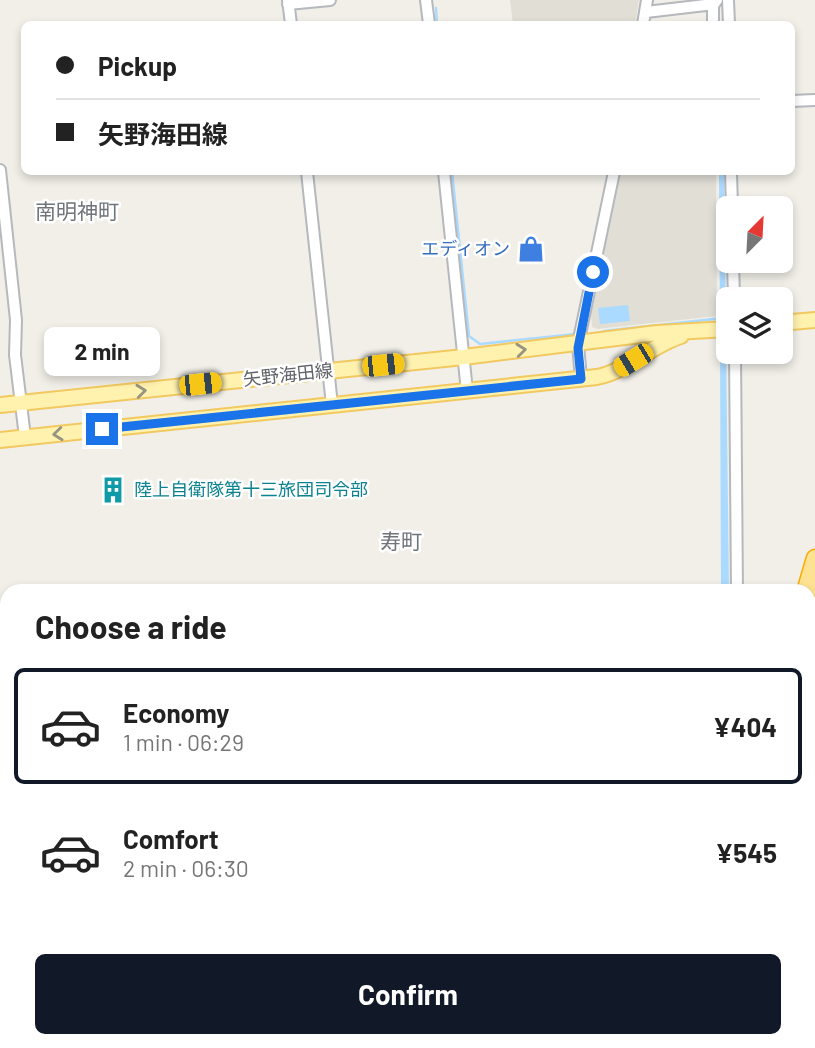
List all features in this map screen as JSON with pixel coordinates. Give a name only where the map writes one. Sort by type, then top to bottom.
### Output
[{"type":"highway","points":[[807,584],[815,558]]},
{"type":"main road","points":[[793,322],[815,320]]},
{"type":"main road","name":"矢野海田線","points":[[0,405],[464,357],[657,333],[716,330]]},
{"type":"main road","name":"矢野海田線","points":[[0,440],[581,379],[611,374],[664,342],[702,331]]},
{"type":"street","points":[[291,21],[288,2],[330,0]]},
{"type":"street","points":[[426,0],[429,21]]},
{"type":"street","points":[[728,0],[729,21]]},
{"type":"street","points":[[646,6],[715,1],[713,21]]},
{"type":"street","points":[[795,101],[815,100]]},
{"type":"street","points":[[0,170],[3,228],[16,320],[15,355],[25,437]]},
{"type":"street","points":[[307,175],[332,405]]},
{"type":"street","points":[[444,175],[467,391]]},
{"type":"street","points":[[581,379],[578,344],[613,175]]},
{"type":"street","points":[[731,175],[732,196]]},
{"type":"street","points":[[734,364],[737,584]]},
{"type":"shaded area","points":[[510,0],[639,0],[636,21],[513,21]]},
{"type":"shaded area","points":[[619,175],[716,175],[716,316],[597,329],[592,327],[591,314]]},
{"type":"water","points":[[719,175],[724,175],[724,196],[719,196]]},
{"type":"water","points":[[720,273],[725,273],[726,287],[720,287]]},
{"type":"water","points":[[628,305],[630,321],[600,324],[598,308]]},
{"type":"water","points":[[720,364],[726,364],[729,584],[721,584]]},
{"type":"waterway","points":[[436,8],[437,21]]},
{"type":"waterway","points":[[452,175],[469,336],[480,344],[576,334]]},
{"type":"waterway","points":[[604,331],[716,319]]},
{"type":"place","name":"エディオン","points":[[531,249]]},
{"type":"place","name":"陸上自衛隊第十三旅団司令部","points":[[113,490]]},
{"type":"district","name":"南明神町","points":[[77,212]]},
{"type":"district","name":"寿町","points":[[401,542]]},
{"type":"route","points":[[102,429],[581,379],[578,348],[593,272]]}]
